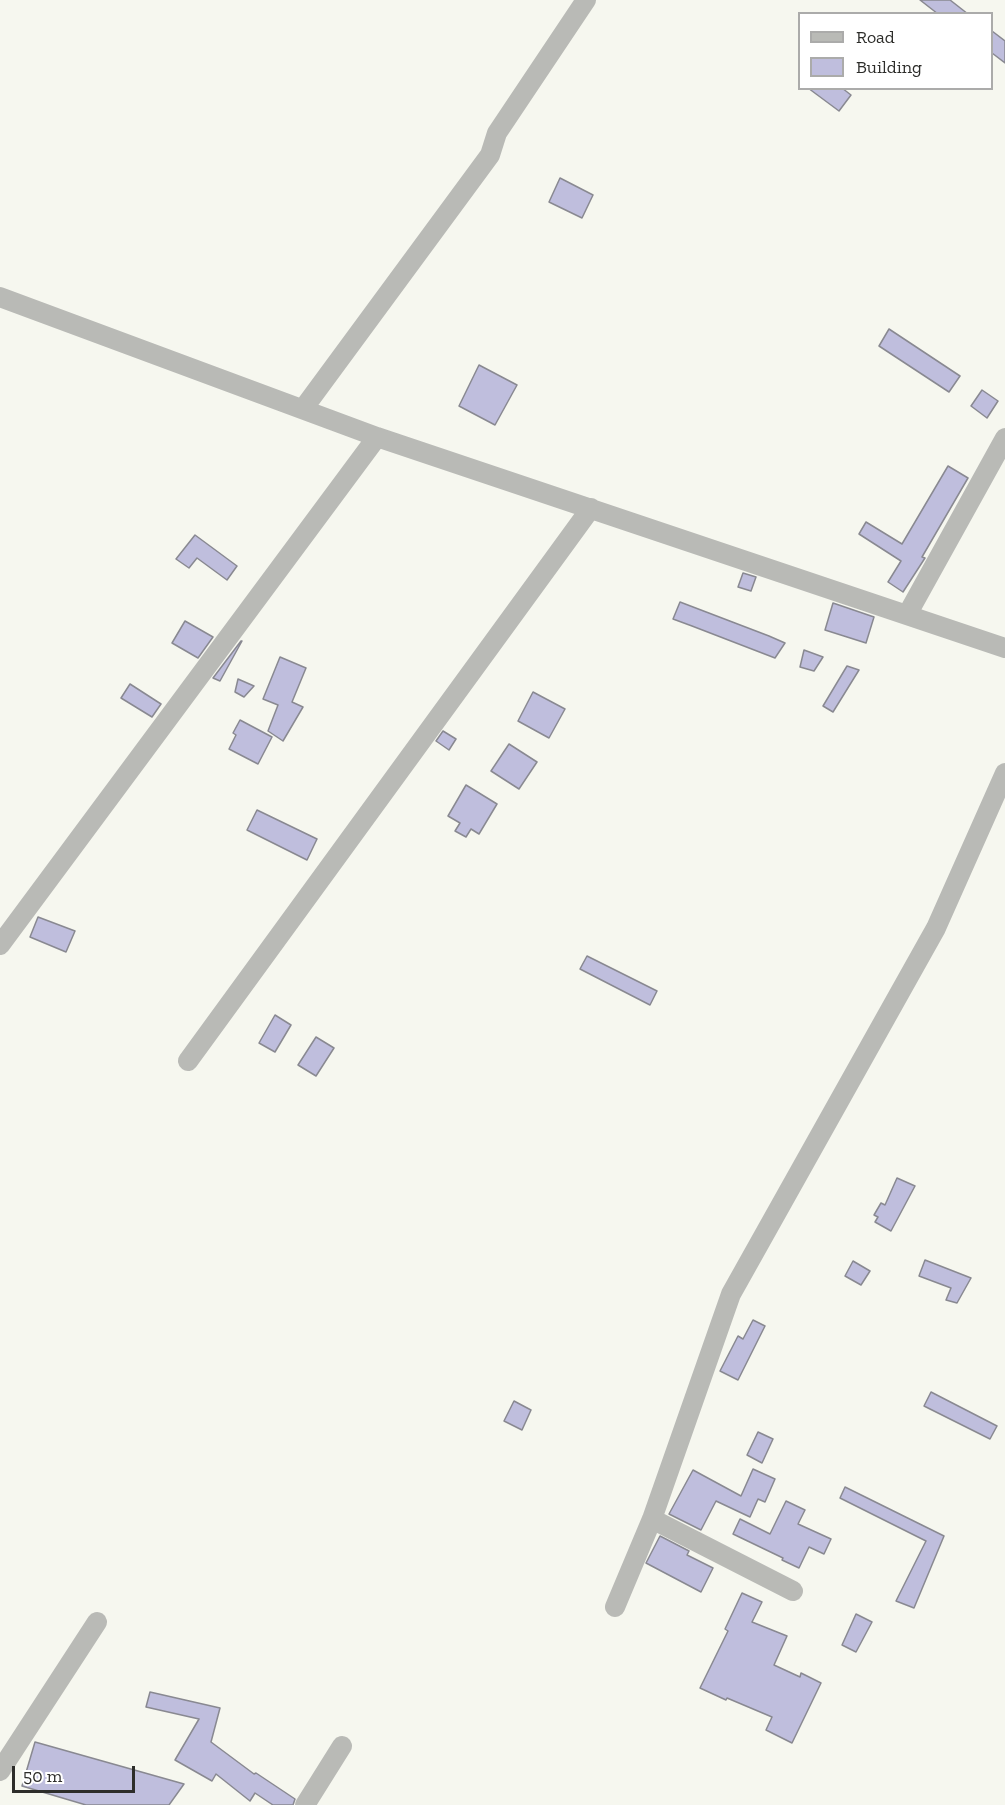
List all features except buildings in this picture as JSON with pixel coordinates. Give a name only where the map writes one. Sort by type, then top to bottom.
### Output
[{"type":"street","points":[[303,409],[490,154],[498,133],[586,0]]},
{"type":"street","points":[[0,297],[378,437],[1005,648]]},
{"type":"street","points":[[0,945],[378,437]]},
{"type":"street","points":[[907,615],[1005,438]]},
{"type":"street","points":[[188,1061],[591,508]]},
{"type":"street","points":[[615,1607],[652,1519],[731,1294],[936,928],[1005,773]]},
{"type":"street","points":[[652,1519],[792,1591]]},
{"type":"street","points":[[0,1771],[97,1622]]},
{"type":"street","points":[[304,1805],[342,1746]]}]
